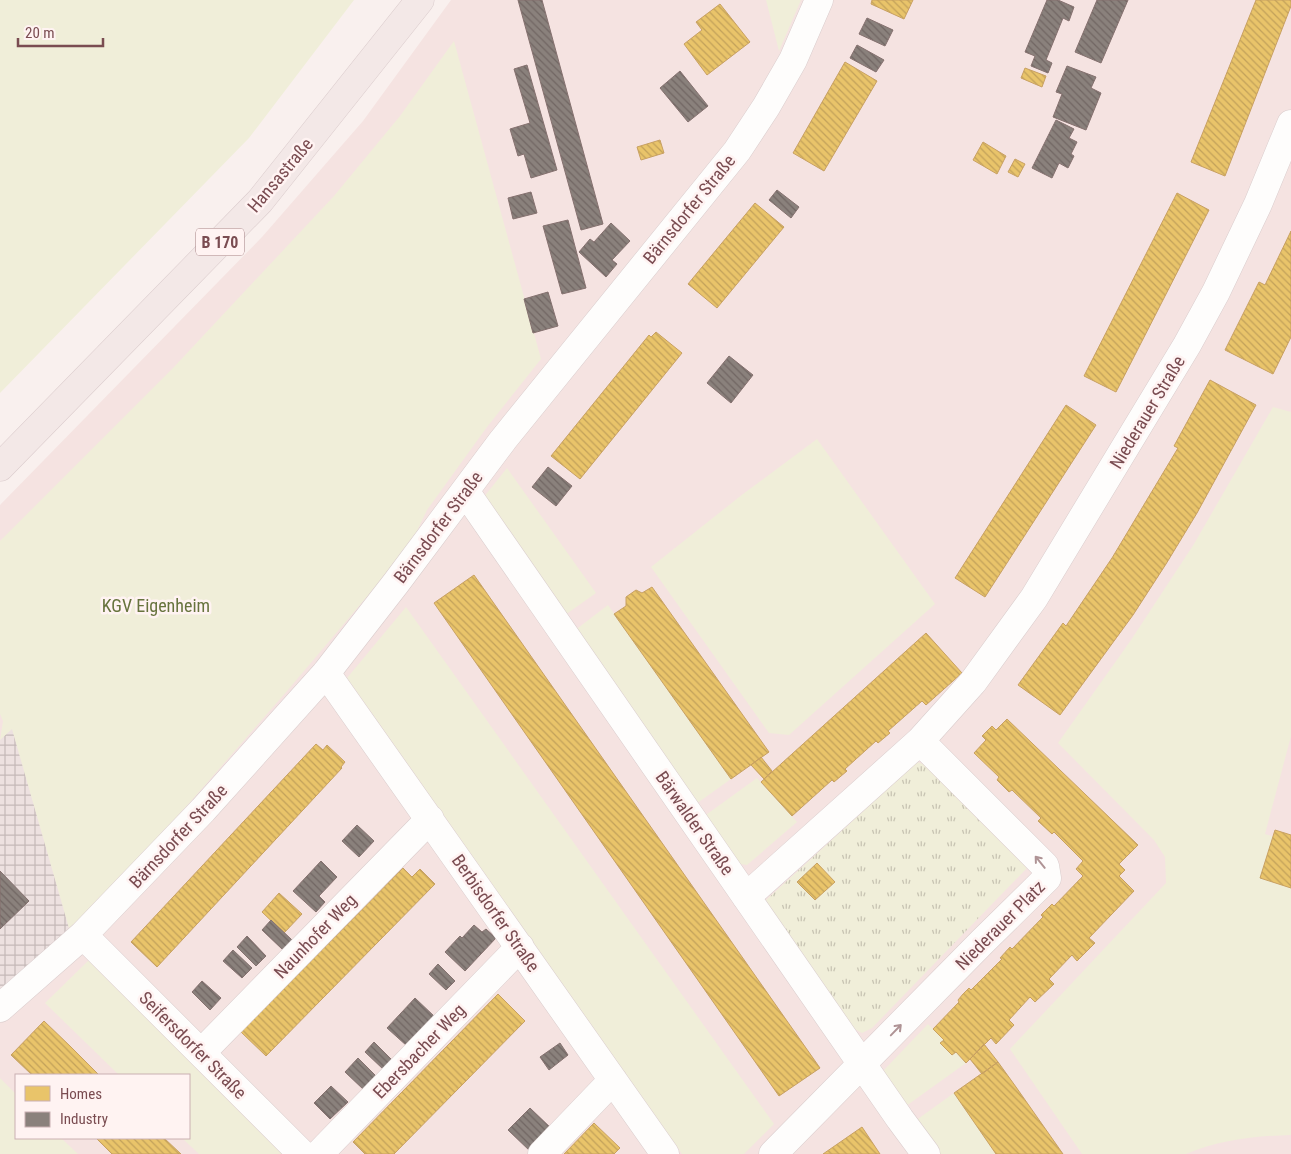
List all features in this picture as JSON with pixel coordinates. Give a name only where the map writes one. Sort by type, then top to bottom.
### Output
[{"type":"main road","name":"Hansastraße","points":[[0,467],[260,201],[420,0]]},
{"type":"street","name":"Bärnsdorfer Straße","points":[[0,1008],[83,935],[204,810],[326,673],[396,584],[509,432],[737,151],[766,107],[793,60],[819,0]]},
{"type":"street","name":"Niederauer Straße","points":[[920,741],[973,682],[1034,598],[1187,345],[1216,292],[1258,204],[1291,124]]},
{"type":"street","name":"Bärwalder Straße","points":[[465,491],[926,1154]]},
{"type":"street","name":"Berbisdorfer Straße","points":[[326,673],[666,1154]]},
{"type":"street","points":[[746,896],[920,741]]},
{"type":"street","name":"Niederauer Platz","points":[[862,1064],[1047,878],[1045,866],[920,741]]},
{"type":"street","name":"Naunhofer Weg","points":[[201,1053],[430,819]]},
{"type":"street","name":"Seifersdorfer Straße","points":[[83,935],[302,1154]]},
{"type":"street","name":"Ebersbacher Weg","points":[[319,1154],[520,947]]},
{"type":"street","points":[[773,1154],[862,1064]]},
{"type":"street","points":[[542,1154],[613,1080]]},
{"type":"shaded area","points":[[451,0],[1291,0],[1291,1154],[0,1154],[0,505],[262,237],[363,121]]},
{"type":"shaded area","points":[[12,728],[69,928],[0,992],[0,740]]},
{"type":"green space","points":[[0,0],[354,0],[249,138],[0,393]]},
{"type":"green space","points":[[766,0],[801,0],[779,51]]},
{"type":"green space","name":"KGV Eigenheim","points":[[454,41],[541,359],[487,427],[427,510],[416,533],[387,573],[192,800],[82,919],[69,928],[12,729],[0,740],[3,721],[0,714],[0,541],[174,367],[334,196],[400,116]]},
{"type":"green space","points":[[1273,407],[1291,412],[1291,736],[1265,834],[1291,842],[1291,1135],[1237,1140],[1211,1145],[1186,1154],[1082,1154],[1010,1049],[1166,883],[1165,857],[1154,840],[1058,743],[1131,640],[1194,544]]},
{"type":"green space","points":[[817,439],[935,604],[789,735],[769,733],[651,567],[743,494]]},
{"type":"green space","points":[[507,468],[596,593],[565,615],[483,498]]},
{"type":"green space","points":[[608,605],[731,779],[696,804],[574,631]]},
{"type":"green space","points":[[406,607],[774,1124],[744,1154],[682,1154],[347,678]]},
{"type":"green space","points":[[917,762],[923,764],[1028,867],[872,1028],[862,1033],[853,1028],[767,909],[766,900]]},
{"type":"green space","points":[[757,778],[797,822],[747,865],[740,864],[703,817]]},
{"type":"green space","points":[[92,960],[289,1154],[199,1154],[183,1139],[190,1139],[190,1074],[118,1074],[45,1003],[88,961]]},
{"type":"green space","points":[[928,1024],[944,1040],[940,1043],[952,1055],[956,1052],[966,1063],[906,1106],[885,1076],[884,1070]]},
{"type":"green space","points":[[0,1078],[15,1093],[15,1139],[62,1139],[78,1154],[0,1154]]},
{"type":"green space","points":[[954,1093],[996,1154],[939,1154],[915,1121]]},
{"type":"building: Homes","points":[[872,0],[913,0],[904,19],[871,4]]},
{"type":"building: Homes","points":[[1256,0],[1291,0],[1291,6],[1225,176],[1191,162]]},
{"type":"building: Homes","points":[[720,4],[750,42],[707,75],[684,44],[702,30],[696,22]]},
{"type":"building: Homes","points":[[845,62],[877,81],[824,171],[793,153]]},
{"type":"building: Homes","points":[[1025,68],[1046,76],[1042,87],[1021,78]]},
{"type":"building: Homes","points":[[660,140],[664,153],[641,160],[637,147]]},
{"type":"building: Homes","points":[[983,142],[1006,156],[997,174],[973,160]]},
{"type":"building: Homes","points":[[1015,159],[1025,164],[1018,177],[1008,172]]},
{"type":"building: Homes","points":[[1177,193],[1209,210],[1116,392],[1084,376]]},
{"type":"building: Homes","points":[[755,203],[784,227],[717,308],[688,284]]},
{"type":"building: Homes","points":[[1291,231],[1291,337],[1273,374],[1225,350],[1259,282],[1265,285]]},
{"type":"building: Homes","points":[[656,332],[682,353],[580,479],[551,456],[649,335],[651,337]]},
{"type":"building: Homes","points":[[1210,380],[1256,405],[1197,513],[1166,564],[1133,615],[1060,715],[1018,685],[1063,623],[1066,626],[1112,558],[1178,448],[1174,446]]},
{"type":"building: Homes","points":[[1066,405],[1096,425],[985,597],[955,578]]},
{"type":"building: Homes","points":[[474,575],[820,1068],[779,1096],[434,603]]},
{"type":"building: Homes","points":[[652,587],[769,752],[731,779],[614,614],[626,606],[626,597],[636,590],[642,593]]},
{"type":"building: Homes","points":[[926,633],[962,673],[926,705],[922,701],[888,731],[890,733],[878,743],[876,741],[845,769],[847,771],[834,782],[832,780],[792,816],[761,782]]},
{"type":"building: Homes","points":[[1007,719],[1138,845],[1119,864],[1125,870],[1119,876],[1134,891],[1089,938],[1095,943],[1077,961],[1072,955],[1049,979],[1054,984],[1035,1002],[1030,997],[1009,1020],[1014,1025],[996,1044],[991,1038],[966,1063],[956,1052],[952,1055],[940,1043],[944,1040],[933,1029],[959,1002],[958,1000],[963,994],[969,988],[971,990],[1002,959],[1000,958],[1010,947],[1012,949],[1043,917],[1041,915],[1052,904],[1054,906],[1083,876],[1076,869],[1083,861],[1054,832],[1052,834],[1038,821],[1041,818],[1012,790],[1009,792],[997,780],[999,777],[974,753],[986,740],[982,736],[992,726],[996,730]]},
{"type":"building: Homes","points":[[316,744],[323,750],[327,745],[345,762],[342,768],[157,967],[131,942]]},
{"type":"building: Homes","points":[[761,757],[772,771],[764,779],[751,765]]},
{"type":"building: Homes","points":[[1275,830],[1291,835],[1291,888],[1260,878]]},
{"type":"building: Homes","points":[[817,863],[835,882],[815,900],[797,882]]},
{"type":"building: Homes","points":[[403,868],[412,877],[420,869],[435,884],[266,1056],[241,1032]]},
{"type":"building: Homes","points":[[279,893],[302,914],[284,933],[262,912]]},
{"type":"building: Homes","points":[[498,994],[525,1021],[394,1154],[365,1154],[353,1142]]},
{"type":"building: Homes","points":[[44,1021],[98,1074],[31,1074],[11,1055]]},
{"type":"building: Homes","points":[[984,1044],[998,1062],[982,1074],[970,1059]]},
{"type":"building: Homes","points":[[998,1062],[1063,1154],[996,1154],[954,1093]]},
{"type":"building: Homes","points":[[594,1123],[620,1148],[614,1154],[564,1154]]},
{"type":"building: Homes","points":[[862,1127],[880,1154],[823,1154]]},
{"type":"building: Homes","points":[[97,1139],[165,1139],[181,1154],[112,1154]]},
{"type":"building: Industry","points":[[518,0],[542,0],[603,224],[581,230]]},
{"type":"building: Industry","points":[[1047,0],[1058,0],[1074,7],[1069,21],[1063,18],[1046,60],[1052,63],[1048,73],[1031,66],[1035,56],[1025,52]]},
{"type":"building: Industry","points":[[1097,0],[1128,0],[1101,63],[1075,52]]},
{"type":"building: Industry","points":[[867,18],[893,30],[885,46],[859,34]]},
{"type":"building: Industry","points":[[857,45],[884,60],[876,72],[850,58]]},
{"type":"building: Industry","points":[[527,65],[557,170],[531,178],[524,154],[518,156],[510,129],[530,123],[514,69]]},
{"type":"building: Industry","points":[[1067,66],[1096,77],[1091,88],[1101,93],[1086,130],[1053,117],[1062,94],[1056,92]]},
{"type":"building: Industry","points":[[680,71],[708,106],[688,122],[660,88]]},
{"type":"building: Industry","points":[[1056,120],[1074,129],[1069,138],[1077,142],[1071,154],[1074,156],[1068,168],[1059,163],[1052,178],[1032,168]]},
{"type":"building: Industry","points":[[777,190],[799,207],[791,218],[769,200]]},
{"type":"building: Industry","points":[[531,192],[537,213],[513,219],[508,198]]},
{"type":"building: Industry","points":[[568,220],[586,288],[562,294],[543,226]]},
{"type":"building: Industry","points":[[611,223],[630,241],[612,260],[617,264],[606,277],[579,252],[590,239],[594,242]]},
{"type":"building: Industry","points":[[548,292],[558,326],[533,333],[524,299]]},
{"type":"building: Industry","points":[[729,356],[753,375],[731,403],[707,383]]},
{"type":"building: Industry","points":[[548,467],[572,486],[556,506],[532,487]]},
{"type":"building: Industry","points":[[357,825],[374,841],[359,857],[342,841]]},
{"type":"building: Industry","points":[[321,861],[337,877],[319,896],[325,902],[316,912],[293,891]]},
{"type":"building: Industry","points":[[0,871],[29,901],[0,929]]},
{"type":"building: Industry","points":[[271,920],[292,940],[283,950],[262,930]]},
{"type":"building: Industry","points":[[474,925],[482,932],[486,929],[496,938],[465,971],[445,952]]},
{"type":"building: Industry","points":[[247,936],[266,956],[256,966],[237,947]]},
{"type":"building: Industry","points":[[233,950],[252,968],[242,978],[223,961]]},
{"type":"building: Industry","points":[[438,964],[455,981],[446,990],[429,974]]},
{"type":"building: Industry","points":[[202,981],[221,998],[210,1010],[192,992]]},
{"type":"building: Industry","points":[[415,998],[435,1017],[407,1046],[387,1028]]},
{"type":"building: Industry","points":[[374,1042],[393,1061],[384,1070],[365,1052]]},
{"type":"building: Industry","points":[[560,1043],[568,1055],[549,1070],[540,1057]]},
{"type":"building: Industry","points":[[358,1058],[377,1077],[364,1090],[345,1072]]},
{"type":"building: Industry","points":[[331,1086],[348,1102],[330,1119],[314,1103]]},
{"type":"building: Industry","points":[[530,1108],[553,1130],[531,1152],[508,1130]]}]
